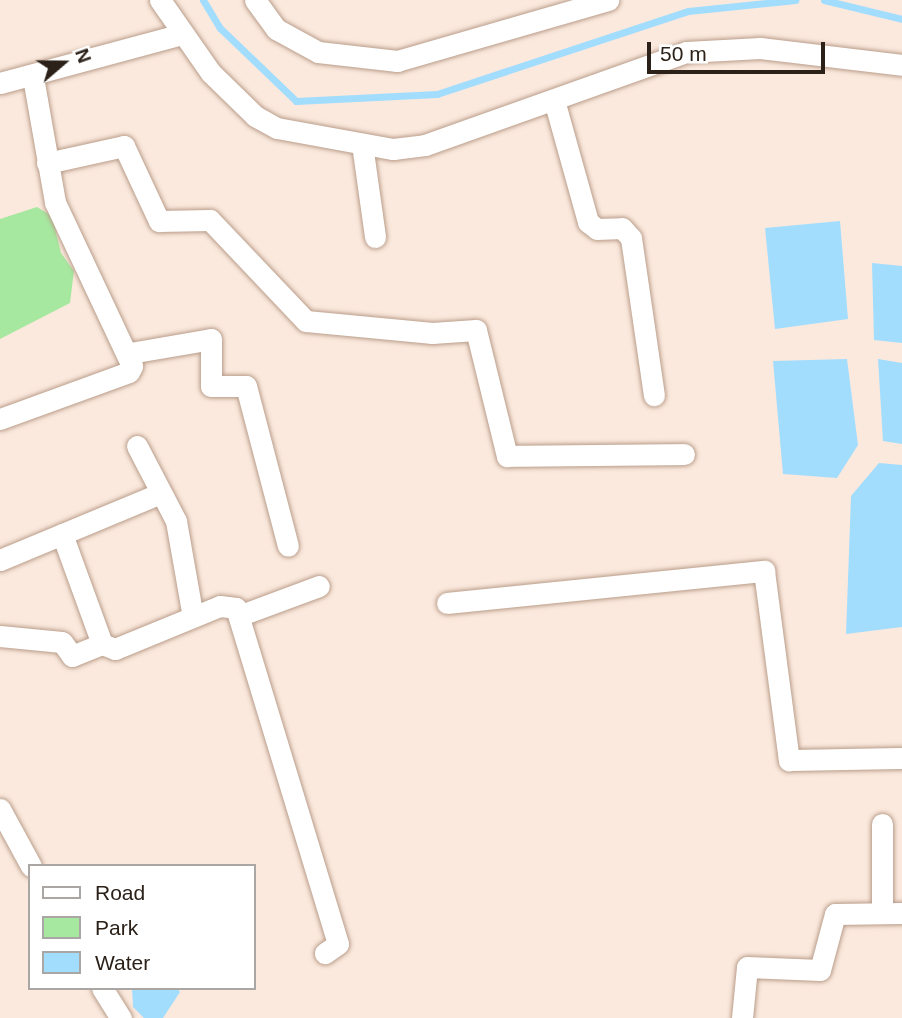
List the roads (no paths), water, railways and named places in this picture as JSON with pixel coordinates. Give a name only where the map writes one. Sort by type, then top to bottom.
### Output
[{"type":"street","points":[[160,0],[182,34],[255,116],[277,128],[393,149],[425,145],[686,52],[760,48],[902,65]]},
{"type":"street","points":[[255,0],[276,29],[318,52],[397,61],[608,0]]},
{"type":"street","points":[[0,83],[33,78],[182,34]]},
{"type":"street","points":[[0,419],[128,372],[130,353],[55,202],[33,78]]},
{"type":"street","points":[[554,100],[588,222],[597,229],[622,228],[631,238],[654,395]]},
{"type":"street","points":[[362,144],[374,237]]},
{"type":"street","points":[[47,163],[124,146],[159,221],[210,220],[306,321],[432,333],[476,330],[507,456],[684,454]]},
{"type":"street","points":[[130,353],[211,339],[210,384],[246,386],[288,546]]},
{"type":"street","points":[[137,446],[176,521],[193,617]]},
{"type":"street","points":[[0,560],[160,493]]},
{"type":"street","points":[[62,534],[102,644]]},
{"type":"street","points":[[447,603],[764,572],[789,760],[902,758]]},
{"type":"street","points":[[241,615],[319,586]]},
{"type":"street","points":[[0,636],[62,642],[72,656],[102,644],[116,649],[229,604],[241,615],[338,944],[326,953]]},
{"type":"street","points":[[0,809],[29,864]]},
{"type":"street","points":[[742,1018],[747,967],[820,970],[835,914],[892,913],[882,824]]},
{"type":"street","points":[[103,990],[121,1018]]},
{"type":"water","points":[[840,221],[848,319],[775,329],[765,228]]},
{"type":"water","points":[[872,263],[902,266],[902,343],[874,340]]},
{"type":"water","points":[[847,359],[858,445],[837,478],[783,474],[773,361]]},
{"type":"water","points":[[878,359],[902,363],[902,444],[883,441]]},
{"type":"water","points":[[879,463],[902,465],[902,627],[846,634],[851,496]]},
{"type":"water","points":[[132,990],[180,992],[163,1018],[144,1018],[133,1007]]},
{"type":"waterway","points":[[203,0],[220,28],[296,101],[437,94],[688,11],[795,0]]},
{"type":"waterway","points":[[824,0],[902,19]]}]
